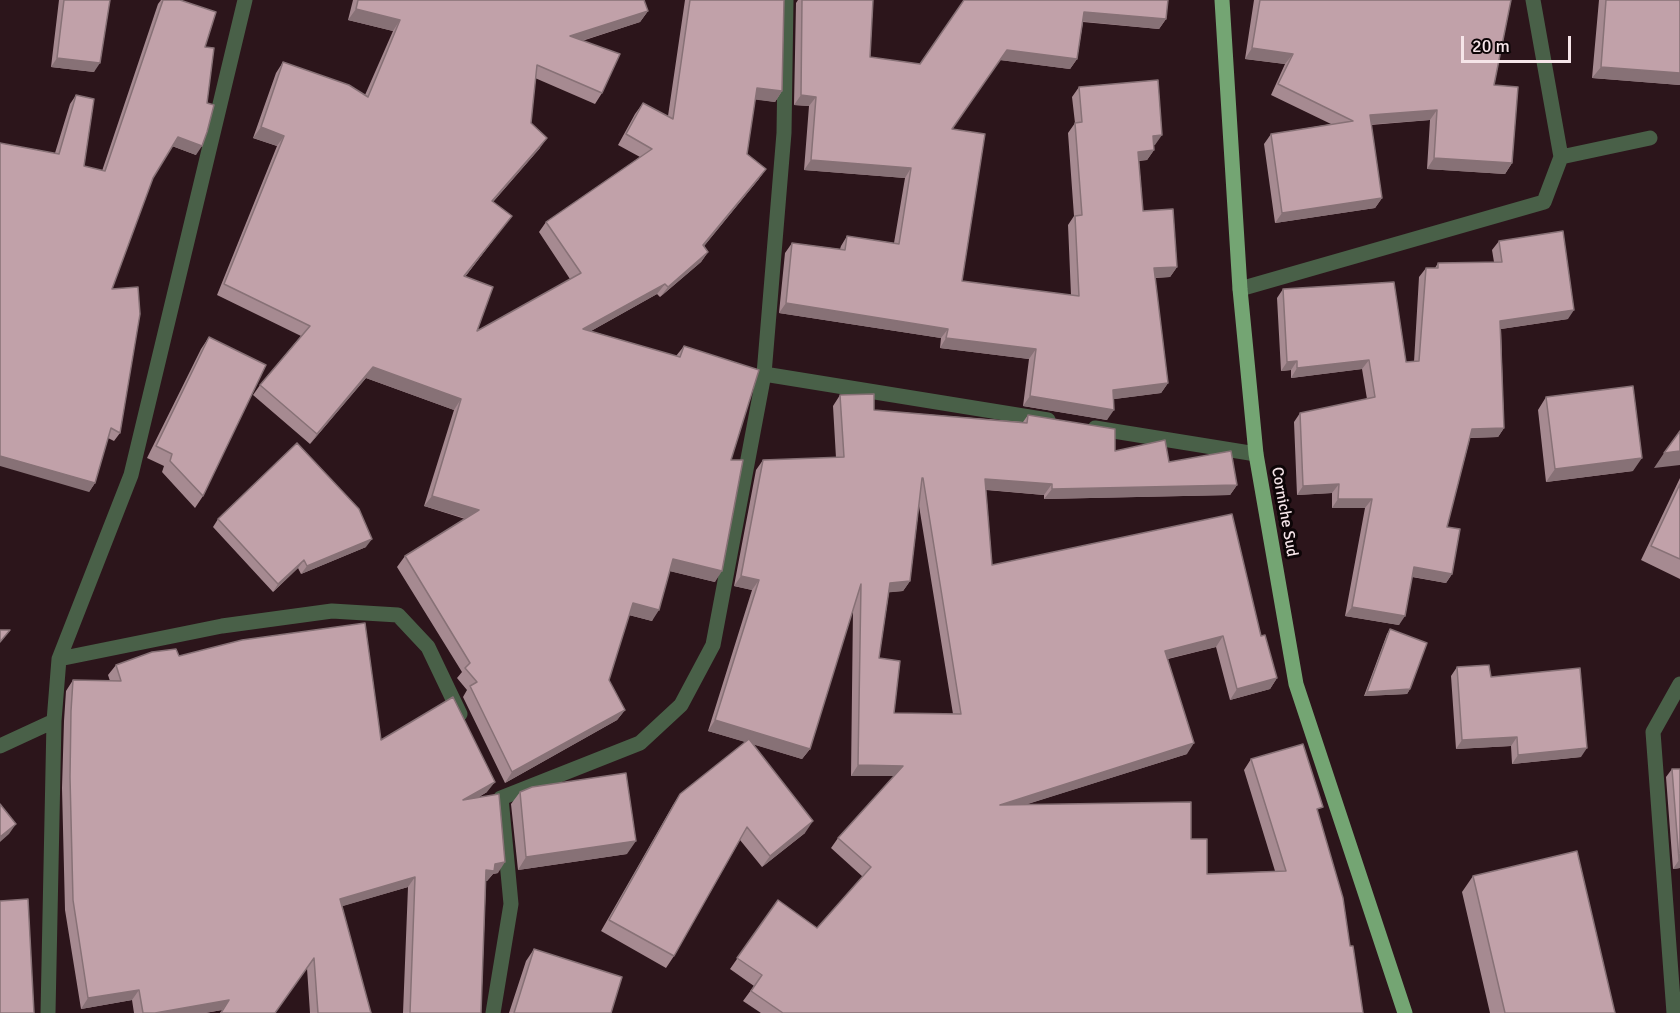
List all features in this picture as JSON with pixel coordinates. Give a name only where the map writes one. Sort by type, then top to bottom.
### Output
[{"type":"main road","name":"Corniche Sud","points":[[1222,0],[1240,290],[1256,454],[1296,684],[1405,1013]]},
{"type":"street","points":[[48,1013],[54,722],[59,659],[131,475],[245,0]]},
{"type":"street","points":[[493,1013],[511,904],[498,793],[640,743],[681,705],[713,645],[764,374],[784,133],[786,0]]},
{"type":"street","points":[[1240,290],[1544,202],[1561,157],[1533,0]]},
{"type":"street","points":[[1561,157],[1650,138]]},
{"type":"street","points":[[764,374],[1256,454]]},
{"type":"street","points":[[59,659],[222,626],[332,611],[398,615],[428,647],[467,728]]},
{"type":"street","points":[[1674,1013],[1653,732],[1680,684]]},
{"type":"street","points":[[0,746],[54,722]]},
{"type":"building","points":[[64,0],[110,0],[100,63],[57,58]]},
{"type":"building","points":[[163,0],[180,0],[216,12],[205,47],[214,48],[207,103],[214,105],[202,146],[178,137],[153,178],[112,289],[138,287],[140,314],[120,433],[111,428],[95,483],[0,456],[0,143],[59,154],[76,95],[94,99],[84,166],[105,171]]},
{"type":"building","points":[[358,0],[644,0],[648,11],[570,36],[620,54],[602,93],[537,65],[531,123],[547,138],[492,201],[512,216],[464,276],[493,287],[477,331],[581,273],[546,222],[652,149],[626,134],[643,103],[673,119],[690,0],[784,0],[782,91],[757,88],[747,154],[766,169],[703,245],[708,252],[668,287],[665,284],[583,329],[680,357],[684,346],[759,370],[731,460],[743,460],[722,571],[673,559],[659,610],[633,603],[609,680],[625,710],[512,772],[470,686],[477,682],[465,668],[470,663],[405,556],[479,510],[432,496],[461,399],[373,367],[317,434],[260,385],[310,326],[224,284],[284,136],[261,127],[283,62],[349,85],[368,97],[400,20],[356,9]]},
{"type":"building","points":[[802,0],[873,0],[870,57],[920,64],[964,0],[1168,0],[1166,19],[1084,12],[1077,59],[1007,50],[952,129],[985,134],[962,281],[1079,296],[1075,216],[1082,215],[1075,123],[1082,122],[1079,87],[1158,80],[1162,135],[1153,136],[1154,150],[1138,152],[1143,211],[1173,209],[1177,267],[1154,268],[1168,383],[1113,390],[1114,410],[1030,396],[1036,349],[946,338],[948,329],[786,303],[792,243],[845,250],[847,236],[899,244],[911,168],[811,160],[816,97],[801,95]]},
{"type":"building","points":[[1260,0],[1511,0],[1494,85],[1518,87],[1512,163],[1434,158],[1437,110],[1370,115],[1382,198],[1282,213],[1271,134],[1353,121],[1278,84],[1293,54],[1252,48]]},
{"type":"building","points":[[1606,0],[1680,0],[1680,73],[1601,67]]},
{"type":"building","points":[[1563,231],[1574,310],[1500,321],[1504,428],[1472,429],[1447,527],[1460,529],[1452,574],[1414,567],[1405,616],[1352,607],[1372,499],[1338,499],[1339,484],[1303,486],[1300,413],[1375,397],[1369,360],[1297,368],[1297,361],[1287,362],[1283,289],[1394,282],[1406,362],[1419,361],[1426,268],[1438,268],[1438,263],[1502,262],[1499,241]]},
{"type":"building","points":[[209,337],[266,365],[203,496],[170,461],[172,454],[156,446]]},
{"type":"building","points":[[1633,386],[1642,458],[1555,469],[1546,397]]},
{"type":"building","points":[[874,394],[874,410],[1027,423],[1028,415],[1115,429],[1115,451],[1165,440],[1169,462],[1231,451],[1237,485],[1052,489],[1052,484],[985,479],[992,565],[1232,514],[1261,636],[1265,635],[1277,678],[1237,689],[1223,636],[1165,651],[1194,743],[1000,805],[1191,802],[1191,839],[1207,839],[1207,874],[1286,871],[1251,759],[1303,744],[1323,807],[1317,809],[1343,898],[1363,1013],[783,1013],[751,991],[762,975],[737,958],[778,900],[817,928],[871,867],[838,838],[903,766],[858,765],[861,584],[810,749],[715,720],[759,580],[741,576],[763,460],[844,457],[840,395]],"holes":[[[923,478],[961,714],[894,713],[900,661],[879,658],[890,583],[910,581]]]},
{"type":"building","points":[[1680,431],[1680,451],[1664,453]]},
{"type":"building","points":[[297,443],[359,509],[372,539],[307,566],[304,560],[278,584],[218,519]]},
{"type":"building","points":[[1680,484],[1680,559],[1651,546]]},
{"type":"building","points":[[365,623],[381,740],[453,697],[495,782],[463,800],[499,794],[505,862],[495,864],[494,871],[486,870],[481,1013],[410,1013],[415,877],[340,899],[371,1013],[318,1013],[314,958],[275,1013],[221,1013],[229,1000],[143,1013],[139,990],[88,998],[73,900],[70,777],[73,680],[121,681],[116,665],[152,652],[176,649],[179,656],[242,640]]},
{"type":"building","points":[[1390,629],[1427,643],[1410,689],[1367,692]]},
{"type":"building","points":[[0,630],[10,630],[0,642]]},
{"type":"building","points":[[1489,665],[1491,677],[1580,668],[1587,748],[1518,755],[1517,737],[1462,740],[1457,667]]},
{"type":"building","points":[[749,739],[813,821],[770,856],[747,827],[674,956],[609,920],[680,794]]},
{"type":"building","points":[[1672,769],[1680,769],[1680,860],[1679,860]]},
{"type":"building","points":[[626,773],[636,841],[526,857],[520,792],[532,787]]},
{"type":"building","points":[[0,804],[16,824],[0,837]]},
{"type":"building","points":[[1577,851],[1615,1013],[1505,1013],[1473,876]]},
{"type":"building","points":[[28,899],[34,1013],[0,1013],[0,901]]},
{"type":"building","points":[[534,949],[622,977],[611,1013],[514,1013]]}]
